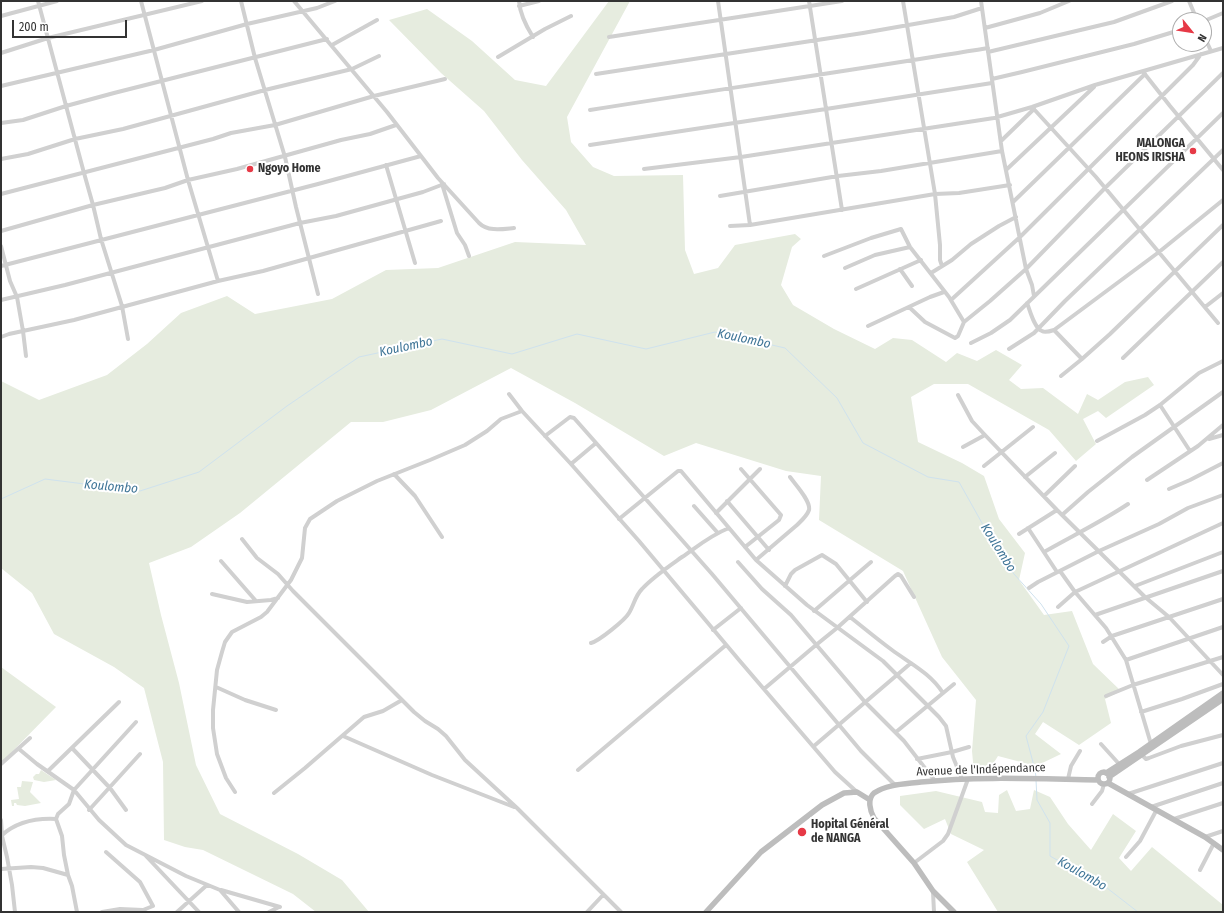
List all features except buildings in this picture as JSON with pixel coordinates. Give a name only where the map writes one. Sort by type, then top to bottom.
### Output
[{"type":"street","points":[[1,16],[39,3],[57,1]]},
{"type":"street","points":[[141,1],[188,180],[218,281]]},
{"type":"street","points":[[1,53],[48,38],[202,1]]},
{"type":"street","points":[[241,1],[264,90],[285,157],[318,294]]},
{"type":"street","points":[[294,1],[301,11],[352,68],[443,184],[481,225],[493,229],[514,228]]},
{"type":"street","points":[[1,86],[154,50],[247,24],[317,8],[335,1]]},
{"type":"street","points":[[533,37],[527,27],[519,3],[539,1]]},
{"type":"street","points":[[718,1],[750,226]]},
{"type":"street","points":[[809,1],[831,142],[838,176],[842,210]]},
{"type":"street","points":[[609,37],[842,1]]},
{"type":"street","points":[[903,1],[935,194],[942,266]]},
{"type":"street","points":[[982,1],[1002,151],[1026,269],[1032,285],[1034,296]]},
{"type":"street","points":[[985,28],[1040,12],[1069,1]]},
{"type":"street","points":[[590,110],[731,87],[988,50],[1093,27],[1172,1]]},
{"type":"street","points":[[1189,1],[1194,12]]},
{"type":"street","points":[[39,3],[84,173],[94,205],[102,240],[122,306],[128,339]]},
{"type":"street","points":[[596,74],[815,41],[954,17],[982,8]]},
{"type":"street","points":[[1212,18],[1223,13]]},
{"type":"street","points":[[498,57],[544,29],[571,16]]},
{"type":"street","points":[[332,44],[377,20]]},
{"type":"street","points":[[590,145],[826,109],[992,80],[1134,44],[1172,32]]},
{"type":"street","points":[[1,123],[23,120],[66,106],[327,39]]},
{"type":"street","points":[[1212,51],[1223,48]]},
{"type":"street","points":[[644,169],[741,157],[997,117],[1033,108],[1095,85],[1144,73],[1208,52]]},
{"type":"street","points":[[951,300],[1020,237],[1193,65],[1202,54]]},
{"type":"street","points":[[1,159],[28,154],[75,139],[122,129],[264,90],[352,68],[379,56]]},
{"type":"street","points":[[1144,73],[1178,117],[1223,170]]},
{"type":"street","points":[[1013,202],[1144,73]]},
{"type":"street","points":[[908,307],[925,322],[955,338],[957,337],[964,322],[1026,269],[1105,188],[1223,73]]},
{"type":"street","points":[[1,194],[231,133],[275,125],[374,96],[445,79]]},
{"type":"street","points":[[1006,170],[1095,85]]},
{"type":"street","points":[[1033,108],[1105,188],[1218,323]]},
{"type":"street","points":[[1001,141],[1033,108]]},
{"type":"street","points":[[971,343],[1010,320],[1223,113]]},
{"type":"street","points":[[1,231],[94,205],[153,191],[188,180],[285,157],[341,140],[370,134],[396,125]]},
{"type":"street","points":[[1009,349],[1028,338],[1223,150]]},
{"type":"street","points":[[720,196],[838,176],[881,172],[1002,151]]},
{"type":"street","points":[[3,265],[420,156]]},
{"type":"street","points":[[386,165],[415,264]]},
{"type":"street","points":[[1,300],[208,248],[300,223],[336,216],[423,192],[443,184]]},
{"type":"street","points":[[443,184],[456,224],[457,233],[465,245],[469,256]]},
{"type":"street","points":[[730,226],[750,226],[935,194],[959,193],[1010,185]]},
{"type":"street","points":[[1028,303],[1033,321],[1038,328],[1043,332],[1054,330],[1159,252],[1223,200]]},
{"type":"street","points":[[931,273],[952,260],[971,244],[1016,217]]},
{"type":"street","points":[[1,337],[74,320],[218,281],[263,271],[441,221]]},
{"type":"street","points":[[1061,376],[1082,359],[1176,272],[1223,225]]},
{"type":"street","points":[[824,256],[899,229],[902,230],[910,247],[951,300],[964,322]]},
{"type":"street","points":[[1,246],[3,265],[17,297],[24,331],[26,356]]},
{"type":"street","points":[[845,268],[875,255],[910,247]]},
{"type":"street","points":[[856,289],[921,260]]},
{"type":"street","points":[[1123,358],[1223,262]]},
{"type":"street","points":[[900,269],[912,286]]},
{"type":"street","points":[[868,326],[930,296],[944,292]]},
{"type":"street","points":[[1205,307],[1223,293]]},
{"type":"street","points":[[1054,330],[1082,359]]},
{"type":"street","points":[[1097,441],[1135,422],[1160,405],[1199,373],[1223,361]]},
{"type":"street","points":[[1062,515],[1107,477],[1223,392]]},
{"type":"street","points":[[508,394],[664,570],[713,630],[835,772],[857,792],[870,800],[870,811],[874,818],[914,863],[933,891],[954,912]]},
{"type":"street","points":[[958,395],[972,421],[1001,452],[1079,532],[1189,638],[1223,675]]},
{"type":"street","points":[[1160,405],[1190,451]]},
{"type":"street","points":[[235,792],[226,778],[217,754],[213,728],[213,710],[217,670],[220,658],[228,636],[232,632],[268,612],[279,598],[296,571],[302,558],[305,528],[310,519],[337,501],[394,474],[458,448],[478,437],[501,419],[522,411]]},
{"type":"street","points":[[545,436],[572,417],[645,496],[861,751],[895,785]]},
{"type":"street","points":[[1147,480],[1207,439],[1223,425]]},
{"type":"street","points":[[984,466],[1033,426]]},
{"type":"street","points":[[963,447],[985,435]]},
{"type":"street","points":[[1207,439],[1223,435]]},
{"type":"street","points":[[571,464],[596,443]]},
{"type":"street","points":[[1026,477],[1055,453]]},
{"type":"street","points":[[1169,489],[1223,463]]},
{"type":"street","points":[[1044,496],[1075,466]]},
{"type":"street","points":[[741,469],[781,515],[779,520],[745,547]]},
{"type":"street","points":[[716,513],[727,500],[760,469]]},
{"type":"street","points":[[619,519],[645,496],[680,471],[756,560],[814,611],[883,661],[929,706],[946,726],[952,752],[965,779],[948,834],[943,841],[914,863]]},
{"type":"street","points":[[394,474],[415,496],[442,537]]},
{"type":"street","points":[[756,560],[800,522],[809,509],[808,501],[790,476]]},
{"type":"street","points":[[1029,588],[1099,551],[1159,524],[1188,508],[1223,495]]},
{"type":"street","points":[[727,500],[769,550]]},
{"type":"street","points":[[1044,552],[1107,518],[1128,504]]},
{"type":"street","points":[[694,506],[717,532]]},
{"type":"street","points":[[1019,534],[1057,510]]},
{"type":"street","points":[[1058,607],[1075,592],[1223,523]]},
{"type":"street","points":[[591,643],[623,621],[637,595],[664,570],[717,532],[729,528]]},
{"type":"street","points":[[1028,528],[1058,572],[1112,636],[1126,660],[1151,744]]},
{"type":"street","points":[[242,540],[257,558],[278,574],[402,700],[420,717],[442,732],[465,760],[517,808],[621,912]]},
{"type":"street","points":[[1135,586],[1223,552]]},
{"type":"street","points":[[785,586],[795,570],[822,555],[836,564],[867,602]]},
{"type":"street","points":[[221,561],[256,601]]},
{"type":"street","points":[[738,562],[762,588],[787,610],[865,702],[896,732],[935,781]]},
{"type":"street","points":[[814,611],[871,562]]},
{"type":"street","points":[[1095,615],[1223,571]]},
{"type":"street","points":[[764,689],[850,617],[898,574],[914,597]]},
{"type":"street","points":[[212,594],[247,602],[279,598]]},
{"type":"street","points":[[1103,642],[1112,636],[1223,599]]},
{"type":"street","points":[[713,630],[741,608]]},
{"type":"street","points":[[850,617],[936,682],[944,693]]},
{"type":"street","points":[[1126,660],[1223,627]]},
{"type":"street","points":[[578,770],[726,645]]},
{"type":"street","points":[[1106,696],[1133,685],[1223,657]]},
{"type":"street","points":[[814,746],[911,663]]},
{"type":"street","points":[[896,732],[954,684]]},
{"type":"street","points":[[1141,712],[1223,684]]},
{"type":"street","points":[[216,687],[245,700],[276,710]]},
{"type":"street","points":[[1092,804],[1106,784],[1108,775],[1223,693]]},
{"type":"street","points":[[1223,699],[1142,755],[1108,775],[1100,774],[1098,780],[1100,783],[1106,784],[1128,794],[1153,809],[1174,819],[1205,837],[1223,850]]},
{"type":"street","points":[[274,793],[364,717],[383,711],[402,700]]},
{"type":"street","points":[[48,771],[119,702]]},
{"type":"street","points":[[77,912],[72,886],[68,876],[62,836],[56,819],[58,814],[69,804],[74,790],[136,722]]},
{"type":"street","points":[[1142,755],[1146,759],[1181,746],[1223,735]]},
{"type":"street","points":[[343,736],[432,776],[517,808]]},
{"type":"street","points":[[1,764],[30,738]]},
{"type":"street","points":[[1101,744],[1120,765]]},
{"type":"street","points":[[917,759],[969,747]]},
{"type":"street","points":[[19,748],[37,764],[74,790],[89,810],[126,845],[186,876],[220,890],[280,907],[275,911],[269,912]]},
{"type":"street","points":[[72,748],[110,788],[126,810]]},
{"type":"street","points":[[1068,779],[1071,766],[1080,752]]},
{"type":"street","points":[[89,810],[140,754]]},
{"type":"street","points":[[1128,794],[1223,763]]},
{"type":"street","name":"Avenue de l'Indépendance","points":[[870,800],[873,794],[895,785],[935,781],[1030,778],[1098,780]]},
{"type":"street","points":[[1126,857],[1140,841],[1153,809],[1223,783]]},
{"type":"street","points":[[706,912],[762,852],[822,805],[844,793],[857,792]]},
{"type":"street","points":[[1174,819],[1223,803]]},
{"type":"street","points":[[1,836],[15,824],[43,818],[56,819]]},
{"type":"street","points":[[1,820],[1,836],[9,868],[15,912]]},
{"type":"street","points":[[1205,837],[1223,830]]},
{"type":"street","points":[[1200,870],[1214,843]]},
{"type":"street","points":[[102,912],[120,909],[145,911],[153,906],[140,882],[106,852]]},
{"type":"street","points":[[144,854],[199,912]]},
{"type":"street","points":[[1,869],[31,867],[43,868],[68,876]]},
{"type":"street","points":[[177,912],[208,885]]},
{"type":"street","points":[[220,890],[239,912]]},
{"type":"street","points":[[933,891],[934,912]]},
{"type":"street","points":[[587,912],[603,895]]},
{"type":"shaded area","points":[[609,1],[630,1],[567,117],[571,142],[593,167],[614,176],[683,175],[685,250],[694,274],[718,268],[735,245],[795,234],[801,239],[792,247],[781,285],[793,305],[834,329],[875,349],[893,338],[912,340],[946,362],[957,353],[977,361],[996,350],[1022,365],[1009,380],[1021,389],[1043,388],[1078,414],[1087,394],[1098,400],[1125,382],[1148,377],[1154,385],[1106,418],[1098,411],[1083,419],[1096,444],[1076,461],[1049,430],[968,384],[934,384],[911,397],[918,442],[962,463],[984,476],[999,519],[1025,553],[1019,580],[1044,615],[1072,611],[1093,664],[1121,691],[1105,699],[1111,723],[1079,745],[1043,722],[1035,734],[1061,754],[1036,766],[998,756],[988,772],[974,773],[972,751],[976,700],[942,657],[903,571],[819,520],[821,476],[786,471],[696,443],[664,456],[575,403],[511,368],[431,410],[383,422],[351,422],[240,513],[191,547],[149,563],[179,683],[196,765],[220,814],[298,854],[342,880],[369,912],[316,912],[293,894],[203,850],[185,847],[164,840],[163,762],[144,688],[114,667],[54,634],[32,593],[1,568],[1,381],[39,400],[107,375],[147,344],[181,313],[227,296],[255,314],[332,299],[386,270],[438,268],[515,242],[586,245],[566,210],[522,160],[484,111],[441,73],[389,20],[427,9],[472,41],[515,80],[546,86]]},
{"type":"shaded area","points":[[1,667],[56,707],[1,763]]},
{"type":"shaded area","points":[[41,770],[56,780],[44,782],[34,780],[33,777],[36,774],[39,774]]},
{"type":"shaded area","points":[[22,781],[33,782],[30,792],[41,803],[25,806],[14,803],[14,806],[12,806],[11,800],[19,799],[17,787],[21,787]]},
{"type":"shaded area","points":[[1007,790],[1016,811],[1030,809],[1034,790],[1050,797],[1068,824],[1091,850],[1113,814],[1136,831],[1119,858],[1131,871],[1152,847],[1223,905],[1223,912],[998,912],[967,862],[984,850],[951,834],[945,819],[924,829],[900,805],[900,796],[936,791],[982,802],[985,812],[998,813],[999,795]]},
{"type":"waterway","name":"Koulombo","points":[[1,499],[45,479],[140,491],[199,472],[287,406],[359,357],[442,339],[512,354],[577,334],[646,349],[715,332],[785,348],[837,398],[863,443],[928,477],[959,482],[1005,564],[1041,604],[1069,646],[1043,712],[1026,736],[1036,777]]},
{"type":"waterway","name":"Koulombo","points":[[1036,780],[1037,800],[1050,823],[1050,856],[1107,888],[1138,912]]},
{"type":"place","name":"MALONGA HEONS IRISHA","points":[[1193,151]]},
{"type":"place","name":"Ngoyo Home","points":[[250,169]]},
{"type":"place","name":"Hopital Général de NANGA","points":[[802,832]]}]
